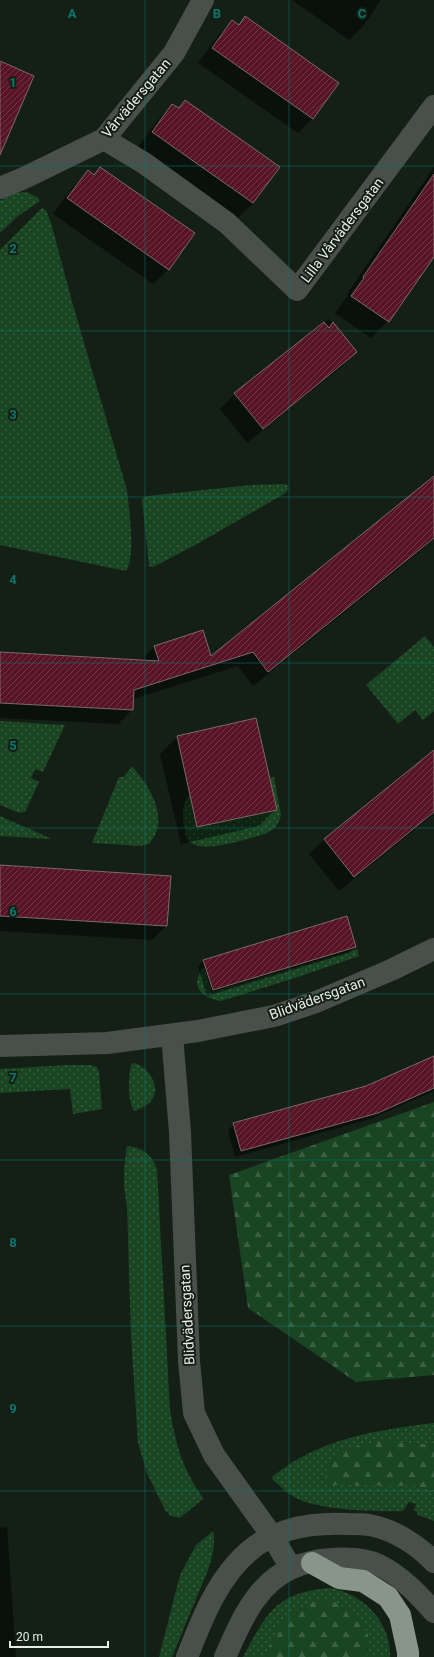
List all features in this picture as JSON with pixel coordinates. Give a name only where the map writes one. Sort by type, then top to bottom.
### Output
[{"type":"highway","points":[[301,1565],[338,1578],[363,1581],[388,1597],[400,1615],[408,1657]]},
{"type":"street","name":"Vårvädersgatan","points":[[0,188],[104,139],[174,52],[203,0]]},
{"type":"street","name":"Lilla Vårvädersgatan","points":[[104,139],[144,163],[227,223],[298,290],[434,106]]},
{"type":"street","name":"Blidvädersgatan","points":[[0,1046],[107,1043],[172,1035],[274,1016],[316,1002],[391,970],[434,949]]},
{"type":"street","name":"Blidvädersgatan","points":[[172,1035],[180,1132],[189,1361],[194,1413],[214,1455],[272,1536],[301,1565]]},
{"type":"street","points":[[187,1657],[214,1594],[236,1563],[253,1547],[272,1536],[300,1526],[332,1523],[369,1525],[399,1535],[432,1557]]},
{"type":"street","points":[[225,1657],[243,1620],[256,1598],[273,1580],[301,1565],[341,1558],[362,1559],[379,1565],[400,1577],[434,1612]]},
{"type":"green space","points":[[27,192],[37,197],[40,201],[18,216],[0,233],[0,201],[14,193]]},
{"type":"green space","points":[[42,208],[46,210],[51,223],[73,305],[127,490],[131,555],[126,571],[0,545],[0,250]]},
{"type":"green space","points":[[251,485],[287,485],[289,489],[284,494],[197,544],[153,567],[149,566],[142,499],[147,496]]},
{"type":"green space","points":[[425,636],[434,647],[434,711],[423,720],[415,710],[398,724],[366,685]]},
{"type":"green space","points":[[0,721],[65,725],[43,772],[35,769],[31,778],[39,782],[25,812],[19,813],[0,805]]},
{"type":"green space","points":[[132,766],[151,793],[156,804],[158,824],[155,834],[149,844],[140,846],[92,843],[119,777],[124,777]]},
{"type":"green space","points":[[274,777],[281,815],[276,826],[271,830],[265,834],[248,839],[214,846],[194,844],[188,840],[185,833],[183,813],[185,801],[190,794],[198,827],[276,810],[270,778]]},
{"type":"green space","points":[[0,816],[52,839],[0,836]]},
{"type":"green space","points":[[357,949],[359,956],[221,1001],[202,994],[197,985],[197,979],[204,967],[212,992]]},
{"type":"green space","points":[[132,1063],[137,1064],[147,1071],[154,1081],[155,1087],[155,1093],[149,1103],[135,1111],[132,1108],[129,1096]]},
{"type":"green space","points":[[90,1065],[97,1067],[99,1072],[102,1109],[73,1114],[70,1089],[0,1093],[0,1069]]},
{"type":"green space","points":[[434,1102],[434,1375],[356,1382],[248,1308],[229,1175]]},
{"type":"green space","points":[[127,1146],[137,1148],[146,1153],[157,1169],[170,1410],[179,1451],[189,1475],[203,1499],[180,1518],[171,1516],[165,1510],[147,1473],[138,1443],[131,1336],[127,1208],[124,1186],[124,1169]]},
{"type":"green space","points":[[434,1423],[434,1445],[385,1441],[415,1486],[434,1490],[434,1521],[418,1515],[414,1510],[416,1504],[409,1502],[403,1511],[392,1511],[333,1508],[306,1502],[296,1498],[284,1490],[272,1479],[273,1476],[291,1463],[309,1453],[349,1438],[391,1429]]},
{"type":"green space","points":[[385,1441],[434,1445],[434,1490],[415,1486],[328,1485],[325,1472],[338,1450]]},
{"type":"green space","points":[[213,1531],[214,1545],[208,1570],[172,1657],[159,1657],[180,1575],[196,1545]]},
{"type":"green space","points":[[329,1588],[353,1596],[373,1611],[386,1632],[390,1657],[365,1657],[368,1648],[266,1654],[268,1657],[243,1657],[259,1628],[275,1608],[284,1600],[311,1591]]},
{"type":"green space","points":[[317,1600],[326,1600],[339,1604],[359,1621],[369,1638],[365,1657],[268,1657],[266,1654],[279,1626],[297,1610]]},
{"type":"building","points":[[245,16],[339,83],[313,119],[212,48],[232,20],[239,25]]},
{"type":"building","points":[[0,61],[34,76],[0,155]]},
{"type":"building","points":[[185,100],[280,167],[253,203],[152,132],[172,104],[179,108]]},
{"type":"building","points":[[100,167],[195,233],[169,270],[67,198],[88,170],[94,175]]},
{"type":"building","points":[[434,174],[434,257],[389,322],[351,296]]},
{"type":"building","points":[[324,322],[329,328],[333,322],[357,352],[263,429],[234,393]]},
{"type":"building","points":[[434,476],[434,538],[268,672],[253,652],[134,690],[133,710],[0,703],[0,652],[159,661],[154,646],[203,630],[211,656]]},
{"type":"building","points":[[256,718],[277,810],[197,827],[177,736]]},
{"type":"building","points":[[434,750],[434,812],[354,877],[324,839]]},
{"type":"building","points":[[0,865],[171,876],[167,926],[0,916]]},
{"type":"building","points":[[347,916],[356,947],[213,990],[203,960]]},
{"type":"building","points":[[434,1056],[434,1088],[378,1113],[241,1151],[233,1123],[366,1086]]}]
